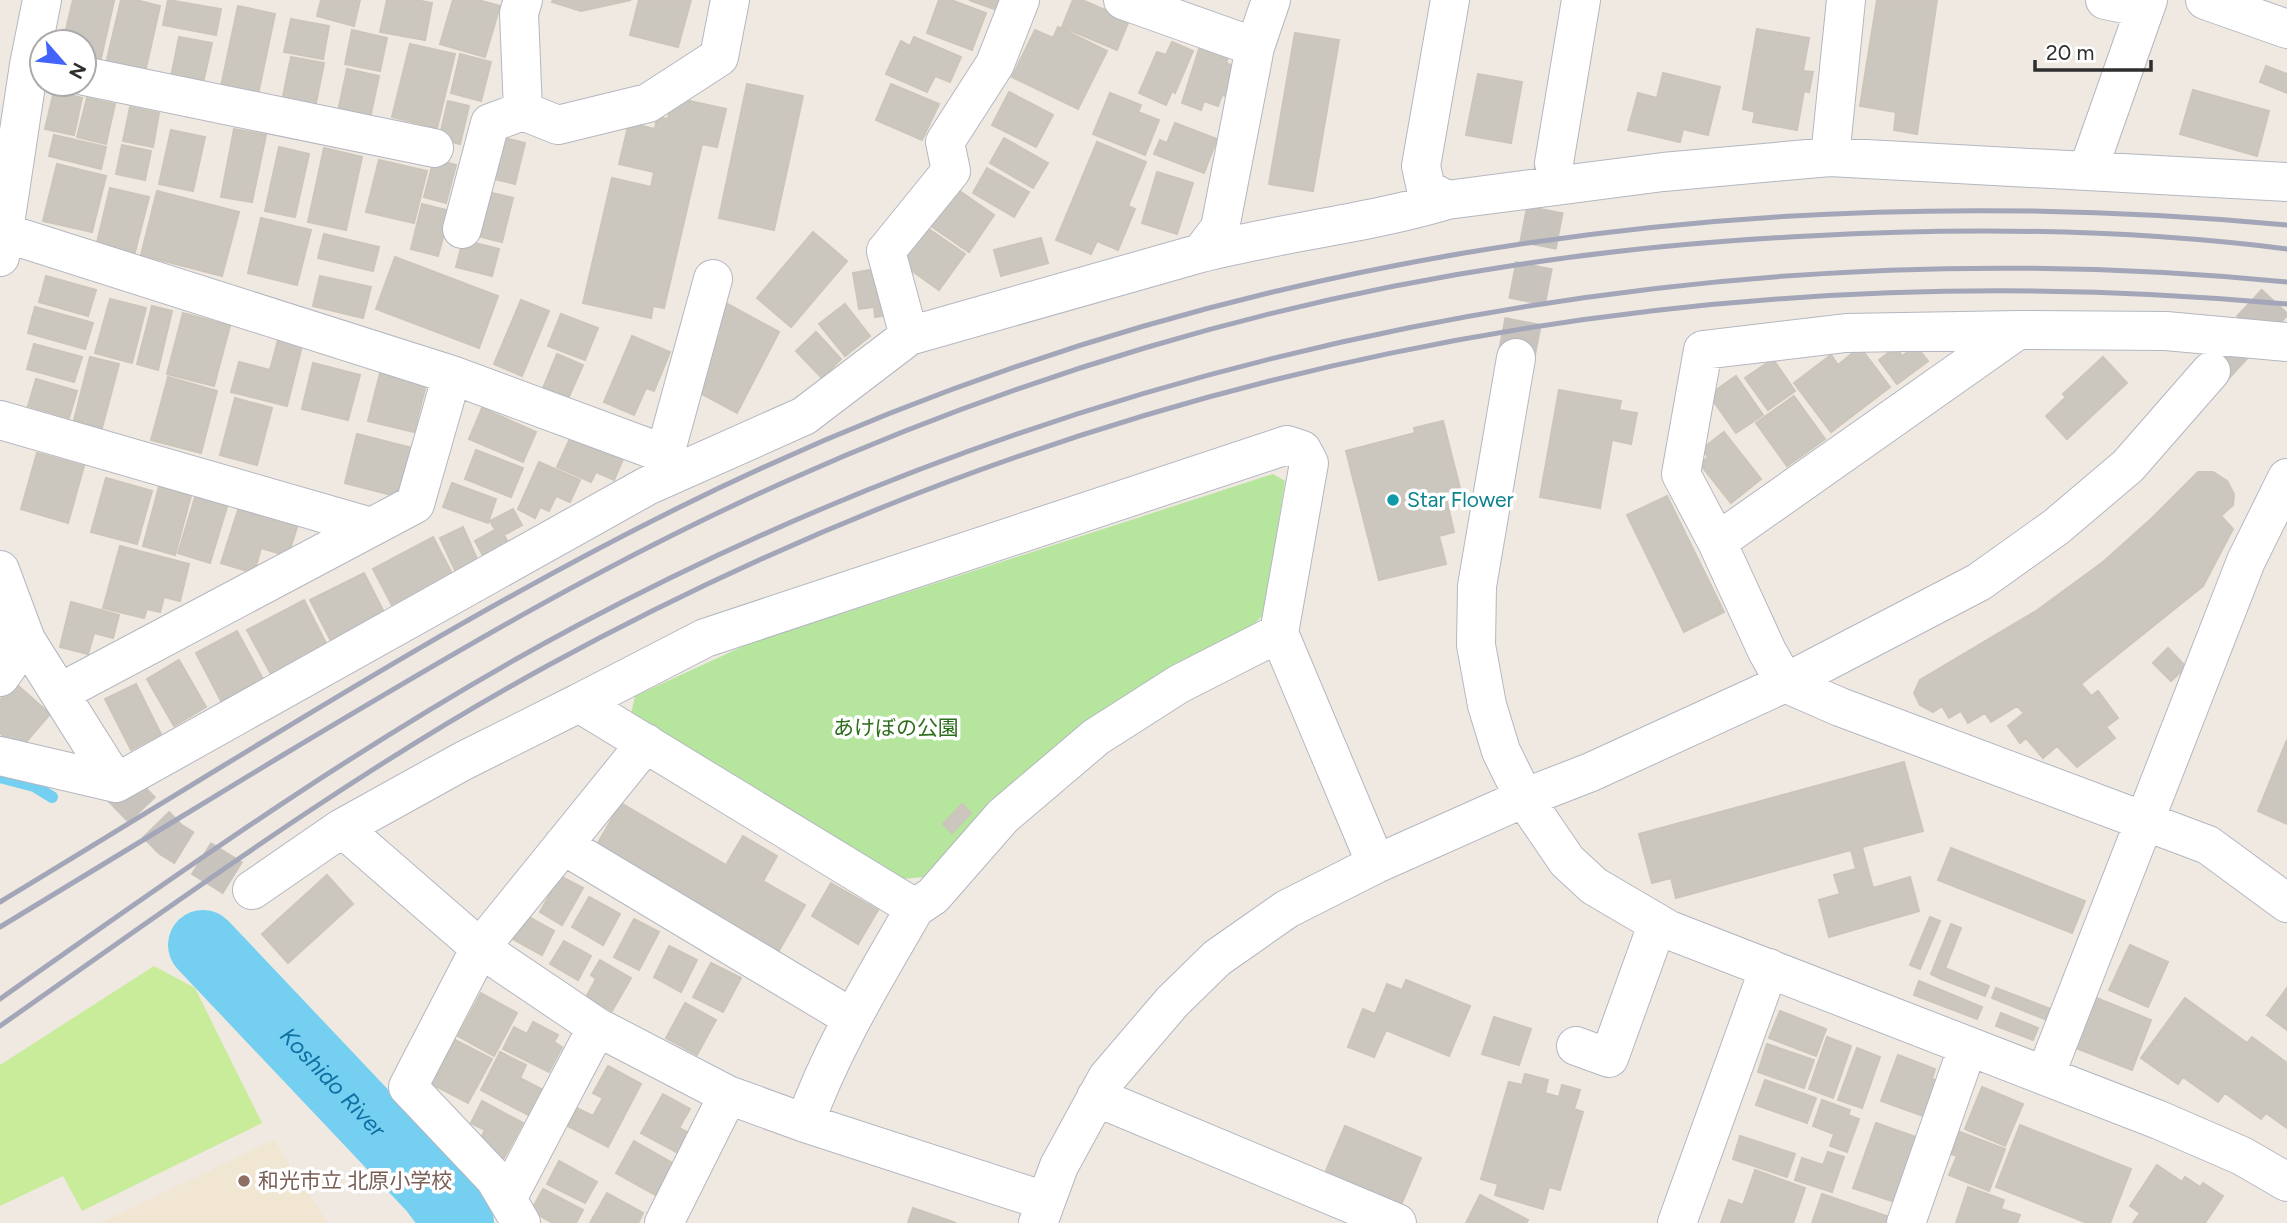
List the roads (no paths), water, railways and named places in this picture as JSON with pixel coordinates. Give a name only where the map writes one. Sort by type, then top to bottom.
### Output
[{"type":"street","points":[[39,28],[42,0]]},
{"type":"street","points":[[523,0],[519,13],[523,111]]},
{"type":"street","points":[[462,229],[489,122],[523,111],[558,125],[648,103],[719,57],[730,0]]},
{"type":"street","points":[[909,336],[886,251],[951,171],[945,142],[995,64],[1020,0]]},
{"type":"street","points":[[1201,253],[1220,228],[1255,47],[1270,0]]},
{"type":"street","points":[[1447,200],[1426,188],[1421,166],[1450,0]]},
{"type":"street","points":[[1554,163],[1581,0]]},
{"type":"street","points":[[1830,157],[1846,0]]},
{"type":"street","points":[[2088,170],[2147,4],[2105,0]]},
{"type":"street","points":[[2205,0],[2287,29]]},
{"type":"street","points":[[1135,4],[1255,47]]},
{"type":"street","points":[[98,79],[435,148]]},
{"type":"street","points":[[28,98],[2,219],[452,375],[672,463]]},
{"type":"street","points":[[0,756],[116,783],[635,493],[672,463],[804,416],[909,336],[1201,253],[1413,211],[1447,200],[1663,172],[1830,157],[2287,182]]},
{"type":"street","points":[[672,463],[713,279]]},
{"type":"street","points":[[1717,542],[2018,330]]},
{"type":"street","points":[[2287,342],[2166,331],[2018,330],[1846,333],[1703,350],[1681,474],[1785,683],[1840,707],[2208,845],[2287,903]]},
{"type":"street","points":[[1516,358],[1477,586],[1476,645],[1487,705],[1501,751],[1524,798],[1567,860],[1594,886],[1657,925],[2159,1120],[2242,1156],[2287,1182]]},
{"type":"street","points":[[342,828],[480,948],[597,1027],[727,1095],[1041,1212],[1059,1166],[1107,1078],[1172,1002],[1217,958],[1287,909],[1376,864],[1524,798],[1591,772],[1785,683],[1979,582],[2056,527],[2128,466],[2211,371]]},
{"type":"street","points":[[61,692],[415,504],[452,375]]},
{"type":"street","points":[[0,419],[371,527]]},
{"type":"street","points":[[251,890],[342,828],[463,761],[705,638],[1287,445],[1302,450],[1309,463],[1279,634],[1376,864]]},
{"type":"street","points":[[2045,1076],[2246,561],[2287,478]]},
{"type":"street","points":[[0,570],[13,635],[0,677]]},
{"type":"street","points":[[805,1123],[818,1086],[852,1018],[915,908],[933,896],[1003,816],[1096,737],[1179,684],[1279,634]]},
{"type":"street","points":[[13,635],[61,692],[116,783]]},
{"type":"street","points":[[579,703],[915,908]]},
{"type":"street","points":[[514,1211],[495,1179],[408,1087],[480,948],[646,743]]},
{"type":"street","points":[[563,845],[852,1018]]},
{"type":"street","points":[[1576,1046],[1609,1058],[1657,925]]},
{"type":"street","points":[[1677,1223],[1769,968]]},
{"type":"street","points":[[514,1211],[597,1027]]},
{"type":"street","points":[[1906,1223],[1968,1046]]},
{"type":"street","points":[[664,1223],[727,1095]]},
{"type":"street","points":[[1096,1097],[1397,1223]]},
{"type":"waterway","points":[[0,777],[34,786],[52,797]]},
{"type":"waterway","name":"Koshido River","points":[[203,945],[434,1189],[459,1223]]},
{"type":"tunnel","points":[[1516,358],[1554,163]]},
{"type":"tunnel","points":[[2211,371],[2287,289]]},
{"type":"tunnel","points":[[116,783],[170,839],[252,890]]},
{"type":"railway","points":[[0,902],[335,698],[591,553],[678,508],[869,422],[1064,351],[1262,295],[1463,253],[1666,226],[1871,212],[2079,212],[2287,225]]},
{"type":"railway","points":[[0,927],[407,681],[659,542],[723,510],[876,443],[1054,376],[1145,348],[1237,322],[1423,281],[1552,260],[1699,243],[1869,233],[1989,231],[2168,237],[2287,249]]},
{"type":"railway","points":[[0,999],[284,802],[430,709],[580,624],[779,527],[984,446],[1194,379],[1409,328],[1626,292],[1846,272],[2066,269],[2287,282]]},
{"type":"railway","points":[[0,1026],[336,793],[476,706],[547,666],[752,563],[960,477],[1173,407],[1390,353],[1609,316],[1832,295],[2058,291],[2287,304]]},
{"type":"place","name":"Star Flower","points":[[1393,500]]},
{"type":"place","name":"和光市立 北原小学校","points":[[244,1181]]},
{"type":"park label","name":"あけぼの公園","points":[[896,728]]}]
